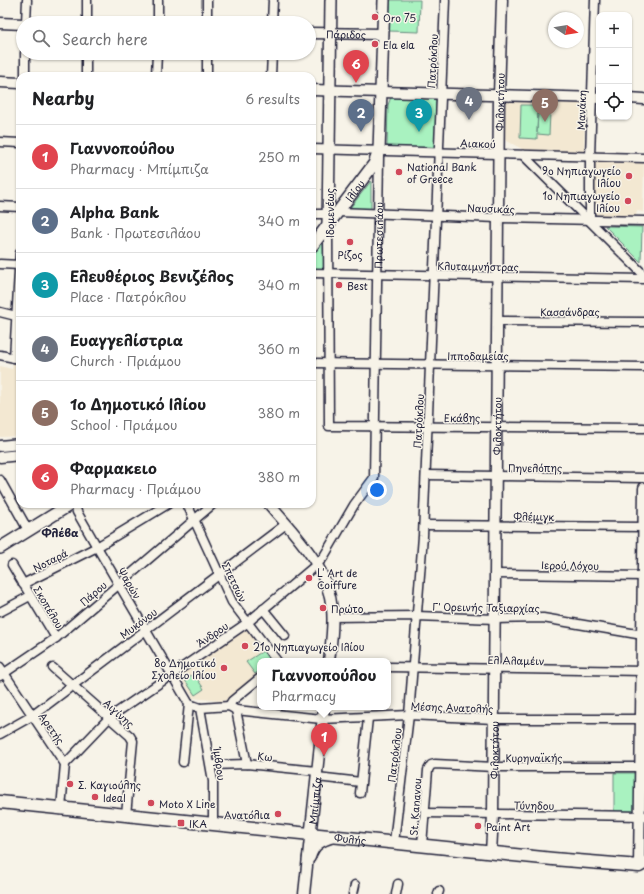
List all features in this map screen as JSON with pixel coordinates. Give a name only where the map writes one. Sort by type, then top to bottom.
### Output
[{"type":"main road","name":"Ιδομενέως","points":[[331,0],[329,150],[331,217]]},
{"type":"main road","name":"Πρωτεσιλάου","points":[[379,152],[384,0]]},
{"type":"main road","name":"Ιλίου","points":[[316,240],[331,217],[374,164],[379,152]]},
{"type":"main road","points":[[0,548],[64,508]]},
{"type":"main road","name":"Φυλής","points":[[0,802],[311,833],[491,853],[642,867]]},
{"type":"main road","points":[[308,857],[312,848],[317,843],[336,836]]},
{"type":"street","points":[[26,16],[27,0]]},
{"type":"street","points":[[87,0],[87,16]]},
{"type":"street","points":[[158,0],[158,16]]},
{"type":"street","points":[[207,0],[207,16]]},
{"type":"street","points":[[272,16],[273,0]]},
{"type":"street","name":"Πατρόκλου","points":[[394,842],[409,715],[424,525],[440,93],[445,0]]},
{"type":"street","name":"Φιλοκτήτου","points":[[491,853],[494,767],[495,427],[498,154],[502,0]]},
{"type":"street","name":"Μανάκη","points":[[590,220],[590,157],[595,98],[595,0]]},
{"type":"street","points":[[0,24],[16,24]]},
{"type":"street","name":"Πάριδος","points":[[316,32],[383,34]]},
{"type":"street","points":[[25,60],[25,72]]},
{"type":"street","points":[[86,60],[86,72]]},
{"type":"street","points":[[156,72],[157,60]]},
{"type":"street","points":[[207,60],[207,72]]},
{"type":"street","points":[[271,72],[272,60]]},
{"type":"street","points":[[0,82],[16,83]]},
{"type":"street","points":[[316,90],[595,98]]},
{"type":"street","points":[[632,98],[644,99]]},
{"type":"street","points":[[0,142],[16,143]]},
{"type":"street","name":"Αιακού","points":[[316,149],[644,158]]},
{"type":"street","name":"Πρωτεσιλάου","points":[[375,471],[375,364],[378,275],[377,214],[379,152]]},
{"type":"street","points":[[523,155],[644,275]]},
{"type":"street","points":[[0,206],[16,207]]},
{"type":"street","name":"Ναυσικάς","points":[[316,215],[331,217],[377,214],[644,221]]},
{"type":"street","name":"Ιδομενέως","points":[[329,426],[328,274],[331,217]]},
{"type":"street","points":[[0,264],[16,265]]},
{"type":"street","name":"Κλυταιμνήστρας","points":[[316,273],[644,279]]},
{"type":"street","points":[[0,312],[16,315]]},
{"type":"street","name":"Κασσάνδρας","points":[[497,321],[644,322]]},
{"type":"street","points":[[0,355],[16,359]]},
{"type":"street","name":"Ιπποδαμείας","points":[[316,363],[644,367]]},
{"type":"street","name":"Εκάβης","points":[[329,426],[644,428]]},
{"type":"street","points":[[0,446],[16,444]]},
{"type":"street","points":[[0,457],[16,455]]},
{"type":"street","name":"Άνδρου","points":[[65,764],[110,717],[247,623],[316,565],[323,558],[354,505],[374,478],[375,471]]},
{"type":"street","name":"Πηνελόπης","points":[[426,475],[644,478]]},
{"type":"street","points":[[0,480],[28,530]]},
{"type":"street","points":[[642,867],[644,488]]},
{"type":"street","name":"Ψαρών","points":[[76,508],[97,547],[189,704]]},
{"type":"street","name":"Νοταρά","points":[[23,584],[97,547],[161,508]]},
{"type":"street","name":"Σπετσών","points":[[189,508],[232,602],[274,658]]},
{"type":"street","name":"Πάρου","points":[[1,672],[56,638],[209,508]]},
{"type":"street","points":[[273,508],[310,553],[328,588],[332,617],[329,658]]},
{"type":"street","name":"Μυκόνου","points":[[0,734],[32,716],[286,524]]},
{"type":"street","name":"Φλέμιγκ","points":[[424,525],[644,527]]},
{"type":"street","name":"Σκοπέλου","points":[[12,565],[56,638]]},
{"type":"street","name":"Ιερού Λόχου","points":[[495,574],[644,576]]},
{"type":"street","points":[[0,612],[30,596]]},
{"type":"street","points":[[263,609],[285,636]]},
{"type":"street","name":"Γ' Ορεινής Ταξιαρχίας","points":[[332,617],[417,616],[495,619],[549,618],[637,634]]},
{"type":"street","name":"Ελ Αλαμέιν","points":[[391,667],[412,666],[494,670],[643,671]]},
{"type":"street","name":"Αιγίνης","points":[[53,668],[110,717],[130,736],[133,741],[126,815]]},
{"type":"street","name":"Αρετής","points":[[1,672],[65,764]]},
{"type":"street","points":[[247,764],[232,708],[232,701],[257,680]]},
{"type":"street","points":[[184,762],[189,704]]},
{"type":"street","name":"Μέσης Ανατολής","points":[[189,704],[200,708],[232,708],[322,719],[409,715],[494,719],[643,719]]},
{"type":"street","name":"Ίμβρου","points":[[200,708],[211,765],[213,823]]},
{"type":"street","name":"Μπίμπιζα","points":[[304,894],[324,710]]},
{"type":"street","points":[[360,793],[368,718]]},
{"type":"street","points":[[61,808],[65,764]]},
{"type":"street","name":"Κω","points":[[211,765],[247,764],[361,782]]},
{"type":"street","name":"Κυρηναϊκής","points":[[428,770],[430,765],[435,764],[494,767],[643,767]]},
{"type":"street","name":"St. Kanavou","points":[[422,845],[428,770]]},
{"type":"street","name":"Τύνηδου","points":[[425,813],[643,816]]},
{"type":"street","points":[[396,894],[398,884]]},
{"type":"street","points":[[352,894],[355,885]]},
{"type":"shaded area","points":[[505,101],[585,103],[584,151],[524,150],[505,140]]},
{"type":"shaded area","points":[[595,162],[644,163],[643,212],[637,211],[636,216],[596,215],[593,209]]},
{"type":"shaded area","points":[[13,363],[16,365],[16,436],[0,437],[0,366],[12,369]]},
{"type":"shaded area","name":"8ο Δημοτικό Σχολείο Ιλίου","points":[[246,627],[270,658],[257,658],[257,675],[226,700],[221,701],[193,698],[179,675]]},
{"type":"green space","points":[[390,0],[420,0],[419,32],[389,31]]},
{"type":"green space","points":[[391,97],[436,98],[435,149],[387,147],[388,105]]},
{"type":"green space","points":[[521,105],[538,105],[537,133],[538,113],[550,113],[549,135],[537,134],[537,139],[520,138]]},
{"type":"green space","points":[[371,181],[371,209],[350,208]]},
{"type":"green space","points":[[605,226],[642,227],[641,262]]},
{"type":"green space","points":[[323,241],[324,269],[322,270],[316,270],[316,249]]},
{"type":"green space","points":[[263,651],[268,658],[257,658],[257,672],[255,674],[246,662]]},
{"type":"green space","points":[[194,674],[204,689],[195,695],[185,680]]},
{"type":"green space","points":[[614,773],[636,773],[636,813],[614,813]]},
{"type":"place","name":"Oro 75","points":[[375,17]]},
{"type":"place","name":"Ela ela","points":[[375,44]]},
{"type":"place","name":"Φαρμακειο","points":[[356,83]]},
{"type":"place","name":"Ευαγγελίστρια","points":[[469,120]]},
{"type":"place","name":"1ο Δημοτικό Ιλίου","points":[[545,122]]},
{"type":"place","name":"Alpha Bank","points":[[361,132]]},
{"type":"place","name":"Ελευθέριος Βενιζέλος","points":[[419,132]]},
{"type":"place","name":"National Bank of Greece","points":[[399,172]]},
{"type":"place","name":"9ο Νηπιαγωγείο Ιλίου","points":[[629,176]]},
{"type":"place","name":"1ο Νηπιαγωγείο Ιλίου","points":[[628,201]]},
{"type":"place","name":"Ρίζος","points":[[350,242]]},
{"type":"place","name":"Best","points":[[339,285]]},
{"type":"place","name":"L' Art de Coiffure","points":[[309,578]]},
{"type":"place","name":"Πρώτο","points":[[323,608]]},
{"type":"place","name":"21ο Νηπιαγωγείο Ιλίου","points":[[245,646]]},
{"type":"place","name":"8ο Δημοτικό Σχολείο Ιλίου","points":[[224,668]]},
{"type":"place","name":"Γιαννοπούλου","points":[[324,756]]},
{"type":"place","name":"Σ. Καγιούλης","points":[[70,784]]},
{"type":"place","name":"Ideal","points":[[95,797]]},
{"type":"place","name":"Moto X Line","points":[[151,803]]},
{"type":"place","name":"Ανατόλια","points":[[278,814]]},
{"type":"place","name":"ΙΚΑ","points":[[181,823]]},
{"type":"place","name":"Paint Art","points":[[478,826]]},
{"type":"district","name":"Φλέβα","points":[[60,532]]}]
